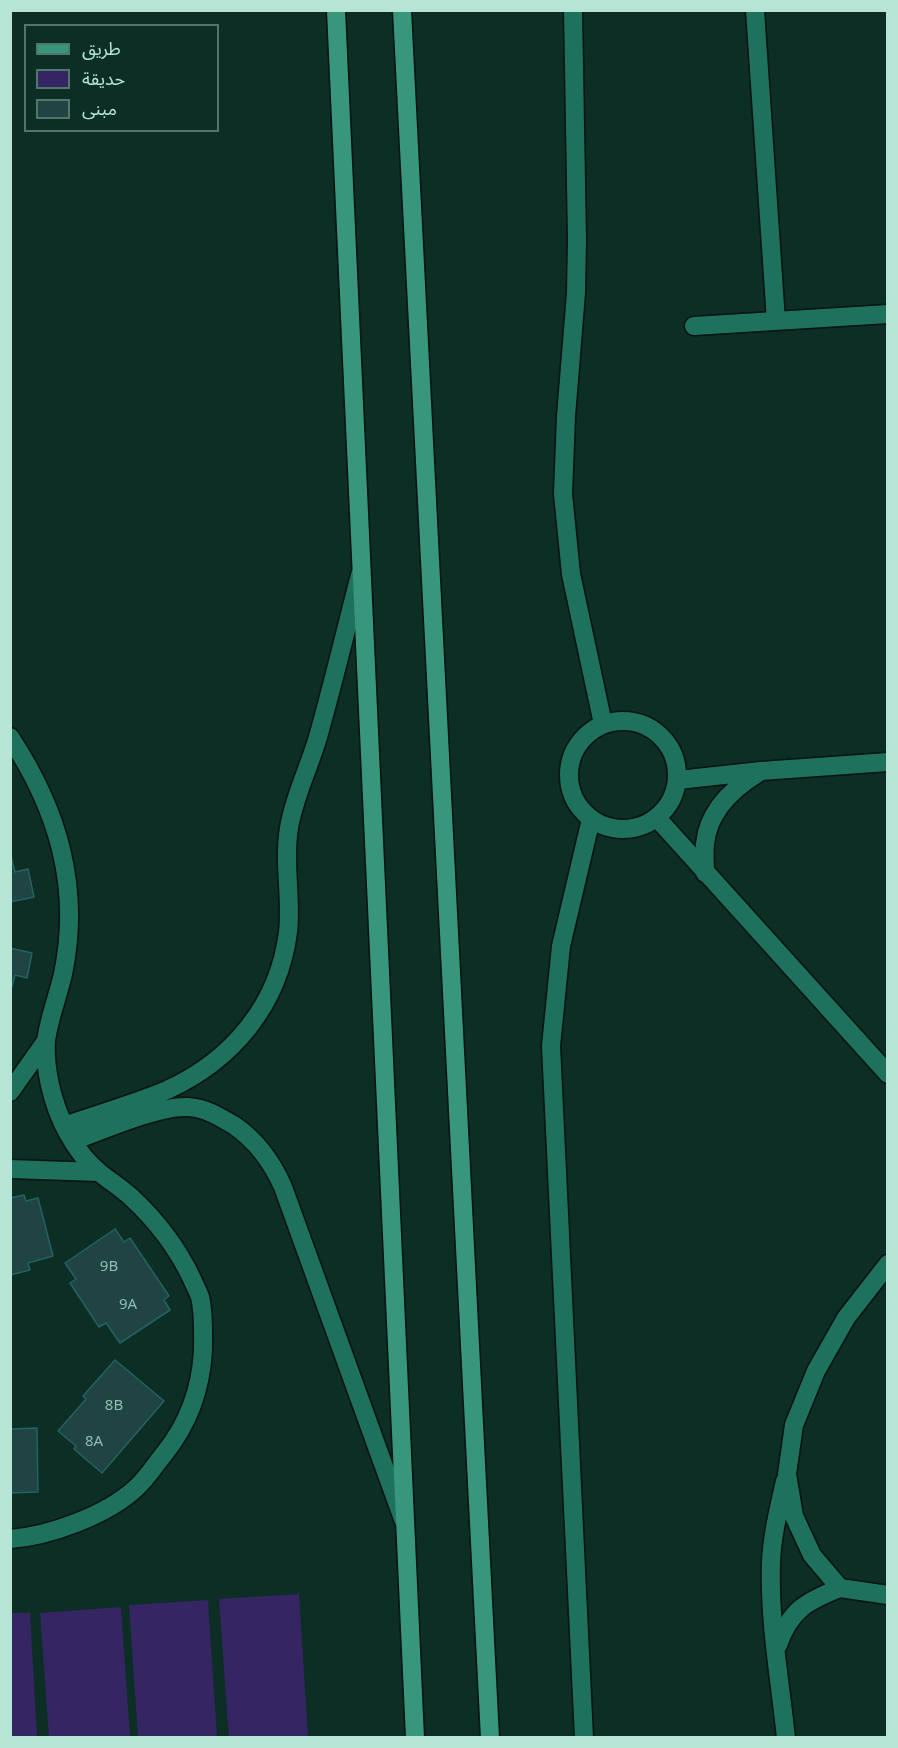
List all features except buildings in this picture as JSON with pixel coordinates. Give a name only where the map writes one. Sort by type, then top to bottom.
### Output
[{"type":"main road","points":[[336,10],[415,1737]]},
{"type":"main road","points":[[402,10],[490,1737]]},
{"type":"street","points":[[573,10],[578,240],[563,494],[571,574],[603,723]]},
{"type":"street","points":[[755,10],[776,321]]},
{"type":"street","points":[[694,326],[888,314]]},
{"type":"street","points":[[69,1134],[198,1073],[226,1053],[250,1027],[269,997],[282,965],[288,930],[286,872],[289,827],[294,805],[324,716],[361,573]]},
{"type":"street","points":[[625,720],[646,725],[664,738],[675,758],[678,780],[671,801],[657,818],[636,828],[613,829],[591,819],[575,802],[568,780],[571,756],[584,736],[603,723],[625,720]]},
{"type":"street","points":[[10,737],[31,769],[50,811],[68,878],[69,912],[65,962],[46,1041],[50,1084],[56,1106],[69,1134],[98,1172],[129,1195],[160,1226],[183,1259],[200,1296],[203,1334],[202,1371],[196,1397],[177,1438],[135,1488],[110,1506],[58,1529],[10,1539]]},
{"type":"street","points":[[678,780],[761,771],[888,762]]},
{"type":"street","points":[[705,873],[705,842],[715,812],[735,788],[761,771]]},
{"type":"street","points":[[657,818],[888,1074]]},
{"type":"street","points":[[584,1737],[551,1046],[561,946],[591,819]]},
{"type":"street","points":[[10,1092],[46,1041]]},
{"type":"street","points":[[183,1082],[190,1107]]},
{"type":"street","points":[[69,1134],[162,1110],[190,1107],[219,1116],[247,1135],[262,1150],[284,1186],[405,1524]]},
{"type":"street","points":[[10,1169],[98,1172]]},
{"type":"street","points":[[786,1737],[772,1605],[771,1562],[776,1520],[787,1474],[794,1425],[816,1371],[846,1318],[888,1264]]},
{"type":"street","points":[[787,1474],[794,1516],[812,1556],[840,1588]]},
{"type":"street","points":[[777,1647],[784,1627],[797,1610],[816,1597],[840,1588],[888,1595]]},
{"type":"green space","points":[[299,1594],[308,1737],[229,1737],[219,1599]]},
{"type":"green space","points":[[208,1600],[217,1737],[138,1737],[129,1605]]},
{"type":"green space","points":[[121,1607],[130,1737],[49,1737],[40,1613]]},
{"type":"green space","points":[[11,1613],[30,1613],[37,1737],[11,1737]]}]
